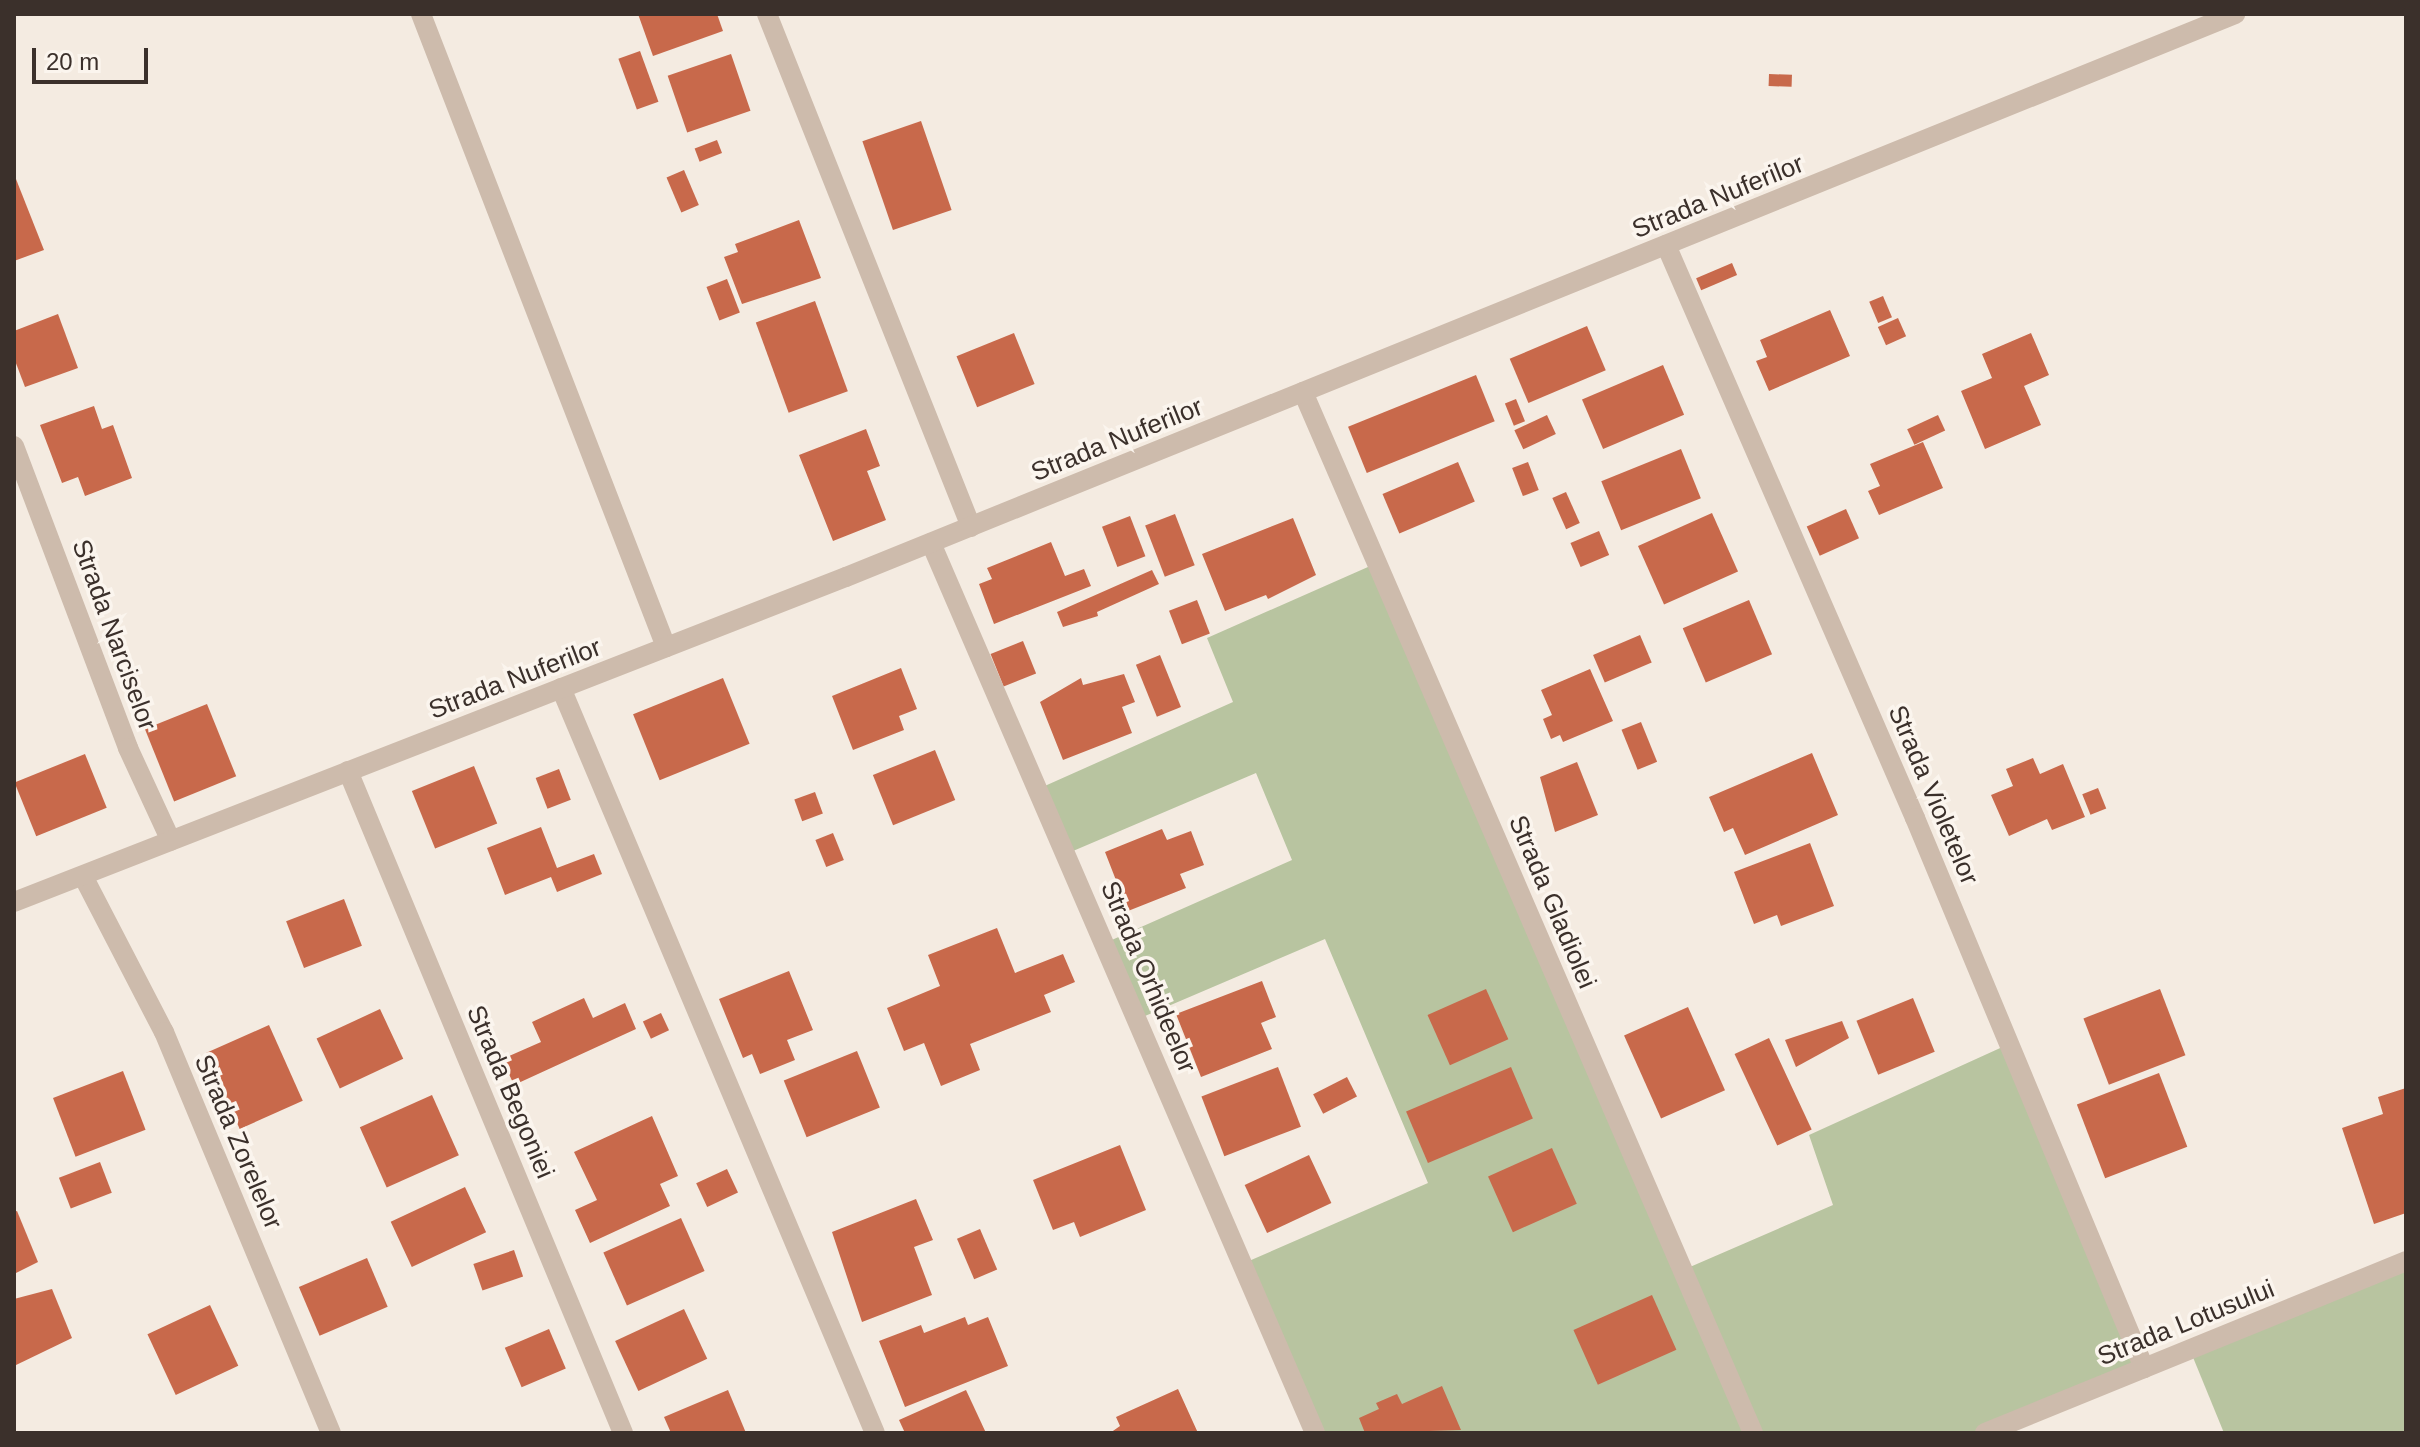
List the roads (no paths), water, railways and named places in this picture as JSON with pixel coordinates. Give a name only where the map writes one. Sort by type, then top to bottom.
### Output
[{"type":"street","points":[[421,14],[666,647]]},
{"type":"street","points":[[767,14],[971,527]]},
{"type":"street","name":"Strada Nuferilor","points":[[14,902],[931,543],[2235,14]]},
{"type":"street","name":"Strada Violetelor","points":[[1666,245],[1915,818],[2144,1368]]},
{"type":"street","name":"Strada Gladiolei","points":[[1303,392],[1753,1433]]},
{"type":"street","name":"Strada Narciselor","points":[[14,446],[128,748],[171,841]]},
{"type":"street","name":"Strada Orhideelor","points":[[931,543],[1315,1433]]},
{"type":"street","points":[[561,688],[875,1433]]},
{"type":"street","name":"Strada Begoniei","points":[[348,771],[623,1433]]},
{"type":"street","name":"Strada Zorelelor","points":[[83,876],[164,1032],[331,1433]]},
{"type":"street","name":"Strada Lotusului","points":[[1985,1433],[2406,1261]]}]
